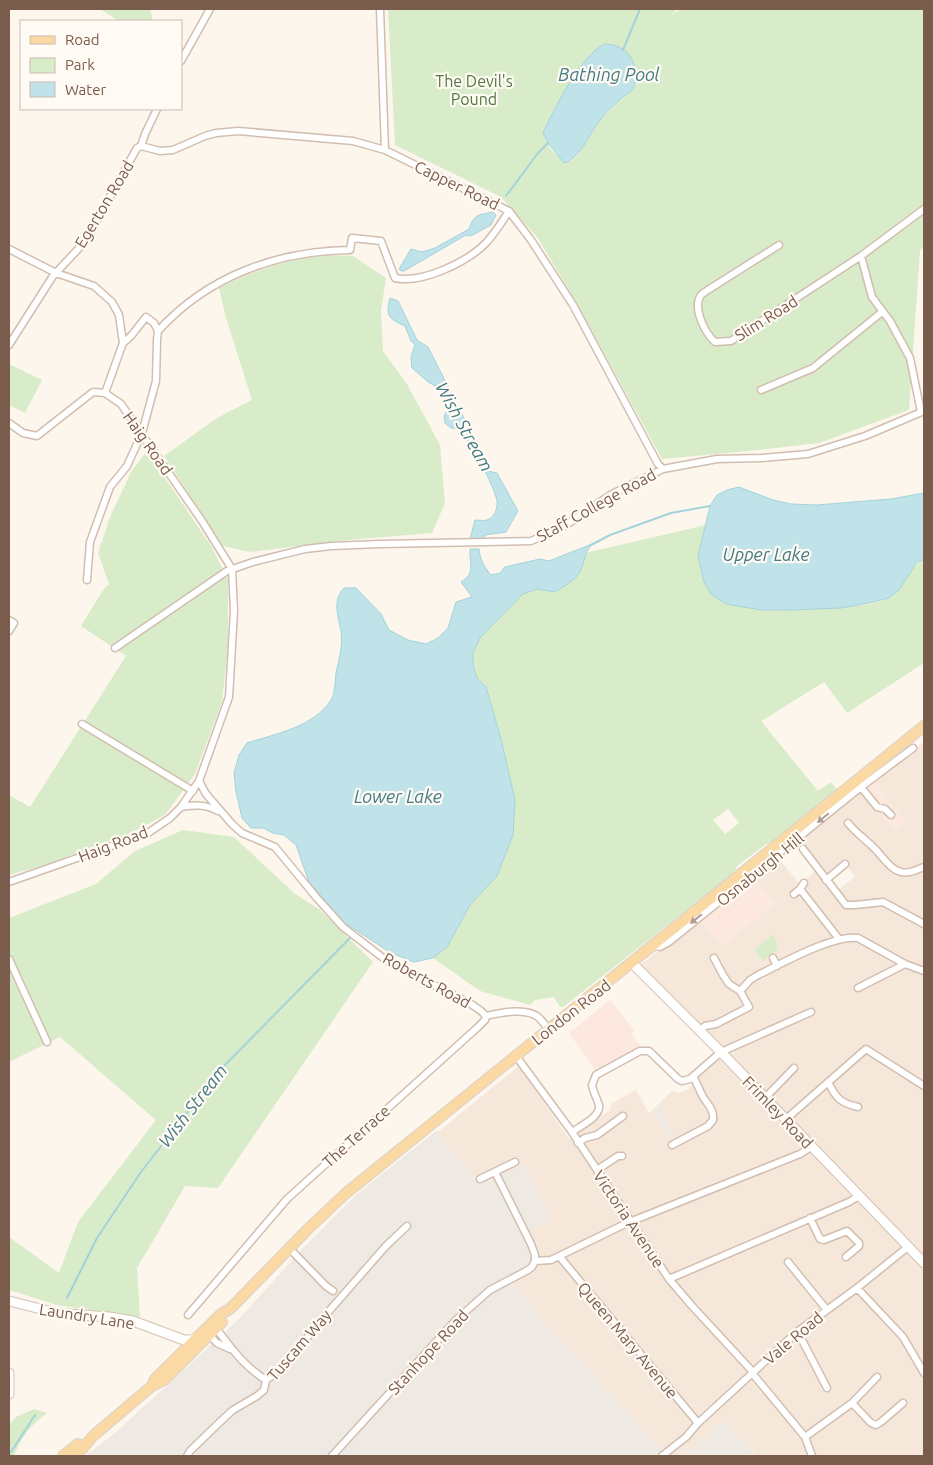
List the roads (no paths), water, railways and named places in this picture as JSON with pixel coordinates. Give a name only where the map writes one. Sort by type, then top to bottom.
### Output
[{"type":"main road","name":"London Road","points":[[73,1456],[93,1436],[152,1386],[164,1380],[187,1353],[226,1317],[230,1310],[290,1248],[350,1189],[653,945],[863,783],[924,726]]},
{"type":"main road","name":"Frimley Road","points":[[632,963],[721,1052],[924,1263]]},
{"type":"main road","name":"Laundry Lane","points":[[9,1301],[57,1314],[109,1317],[133,1321],[184,1340],[196,1338]]},
{"type":"main road","name":"London Road","points":[[187,1353],[196,1338],[210,1330]]},
{"type":"main road","name":"Laundry Lane","points":[[164,1332],[187,1353]]},
{"type":"main road","points":[[9,1373],[9,1394]]},
{"type":"main road","name":"London Road","points":[[63,1456],[93,1436]]},
{"type":"street","points":[[182,59],[210,9]]},
{"type":"street","points":[[380,9],[386,150]]},
{"type":"street","name":"Egerton Road","points":[[9,345],[56,272],[85,240],[102,213],[137,148],[141,146],[157,110]]},
{"type":"street","name":"Capper Road","points":[[141,146],[160,152],[173,150],[205,136],[238,131],[353,142],[386,150],[508,211],[531,240],[572,305],[658,464],[663,469]]},
{"type":"street","name":"Slim Road","points":[[779,244],[710,288],[701,296],[698,306],[702,323],[708,336],[715,342],[731,341],[861,256],[924,209]]},
{"type":"street","points":[[158,331],[188,301],[239,272],[271,261],[322,250],[350,250],[352,238],[381,241],[395,278],[407,280],[421,278],[464,259],[480,249],[490,239],[508,211]]},
{"type":"street","points":[[9,249],[56,272],[94,286],[112,302],[120,315],[123,343],[105,393],[93,392],[37,436],[23,433],[9,423]]},
{"type":"street","points":[[861,256],[872,297],[890,321],[910,358],[923,411]]},
{"type":"street","points":[[761,390],[813,368],[882,312]]},
{"type":"street","points":[[87,580],[90,542],[110,487],[127,466],[142,433],[156,381],[158,331],[154,323],[146,317],[123,343]]},
{"type":"street","name":"Haig Road","points":[[9,882],[148,833],[170,818],[181,807],[199,780],[229,698],[234,611],[232,570],[142,433],[121,404],[105,393]]},
{"type":"street","name":"Staff College Road","points":[[115,648],[232,570],[280,554],[305,549],[380,544],[531,541],[563,527],[612,494],[663,469],[717,459],[808,454],[864,436],[923,411]]},
{"type":"street","points":[[9,620],[14,623],[9,631]]},
{"type":"street","points":[[82,724],[193,791]]},
{"type":"street","points":[[891,815],[885,809],[877,807],[863,783],[914,748]]},
{"type":"street","points":[[199,780],[206,794],[221,813]]},
{"type":"street","points":[[181,807],[210,806],[221,813]]},
{"type":"street","name":"Roberts Road","points":[[221,813],[242,833],[275,847],[316,898],[343,927],[387,961],[472,1004],[486,1016]]},
{"type":"street","points":[[848,823],[858,836],[873,846],[894,869],[900,872],[912,872],[924,867]]},
{"type":"street","points":[[846,835],[853,829]]},
{"type":"street","points":[[803,849],[846,905],[883,902],[924,924]]},
{"type":"street","points":[[826,880],[844,864]]},
{"type":"street","points":[[800,889],[839,939]]},
{"type":"street","points":[[740,991],[753,977],[839,939],[851,937],[858,938],[905,964],[924,971]]},
{"type":"street","points":[[699,1031],[749,1007],[740,991],[729,984],[714,958]]},
{"type":"street","points":[[773,958],[777,966]]},
{"type":"street","points":[[9,960],[47,1042]]},
{"type":"street","points":[[858,988],[905,964]]},
{"type":"street","points":[[486,1016],[522,1012],[532,1013],[540,1018],[548,1029]]},
{"type":"street","points":[[572,1132],[598,1112],[599,1106],[592,1085],[596,1075],[640,1051],[653,1054],[682,1081],[693,1077],[721,1052],[811,1012]]},
{"type":"street","name":"The Terrace","points":[[188,1315],[287,1199],[477,1028],[485,1020],[486,1016]]},
{"type":"street","points":[[785,1120],[866,1049],[924,1086]]},
{"type":"street","name":"Victoria Avenue","points":[[516,1056],[572,1132],[669,1279],[752,1373],[805,1437],[812,1456]]},
{"type":"street","points":[[765,1098],[794,1068]]},
{"type":"street","points":[[672,1145],[708,1126],[713,1120],[711,1107],[702,1095],[693,1077]]},
{"type":"street","points":[[828,1082],[835,1096],[846,1104],[858,1108]]},
{"type":"street","points":[[578,1142],[597,1135],[624,1116]]},
{"type":"street","points":[[495,1172],[536,1255],[535,1261],[545,1261],[631,1222],[800,1154],[811,1147]]},
{"type":"street","points":[[597,1170],[618,1156],[622,1156]]},
{"type":"street","points":[[480,1179],[515,1162]]},
{"type":"street","points":[[669,1279],[849,1202],[858,1196]]},
{"type":"street","points":[[810,1218],[820,1239],[824,1240],[847,1230],[851,1234],[859,1243],[859,1246],[846,1257]]},
{"type":"street","name":"Tuscam Way","points":[[188,1456],[190,1451],[222,1420],[264,1390],[266,1380],[282,1368],[384,1247],[407,1226]]},
{"type":"street","name":"Vale Road","points":[[665,1454],[796,1332],[857,1288],[909,1246]]},
{"type":"street","points":[[290,1248],[333,1291]]},
{"type":"street","name":"Queen Mary Avenue","points":[[559,1256],[696,1424]]},
{"type":"street","name":"Stanhope Road","points":[[332,1456],[455,1321],[490,1290],[528,1270],[535,1261]]},
{"type":"street","points":[[788,1262],[827,1310]]},
{"type":"street","points":[[857,1288],[903,1337],[924,1373]]},
{"type":"street","points":[[210,1330],[218,1343],[231,1350],[266,1380]]},
{"type":"street","points":[[796,1332],[827,1388]]},
{"type":"street","points":[[805,1437],[852,1403],[877,1377]]},
{"type":"street","points":[[852,1403],[871,1423],[876,1424],[903,1403]]},
{"type":"water","name":"Bathing Pool","points":[[604,44],[617,46],[627,52],[635,68],[635,85],[631,91],[603,116],[576,156],[564,163],[548,143],[543,133],[561,97],[577,71],[595,50]]},
{"type":"water","points":[[493,212],[496,215],[491,225],[471,236],[466,235],[404,271],[399,269],[411,249],[422,252],[435,248],[469,229],[477,216]]},
{"type":"water","points":[[390,298],[398,301],[417,340],[428,347],[464,418],[463,427],[487,471],[497,473],[518,511],[506,532],[485,535],[483,539],[470,539],[475,520],[487,520],[493,516],[497,507],[497,500],[485,471],[460,429],[451,428],[445,423],[444,416],[449,407],[441,389],[428,382],[412,368],[411,357],[415,344],[411,341],[405,326],[392,319],[388,313]]},
{"type":"water","name":"Upper Lake","points":[[739,487],[773,500],[791,504],[816,505],[891,499],[924,493],[924,559],[917,562],[899,590],[889,598],[874,602],[841,608],[791,610],[761,610],[726,604],[711,594],[704,582],[698,556],[710,506],[717,495]]},
{"type":"water","name":"Lower Lake","points":[[592,544],[587,551],[576,578],[555,592],[537,589],[523,594],[480,638],[473,653],[473,665],[477,678],[486,687],[501,739],[515,800],[513,835],[497,876],[470,905],[447,947],[433,958],[414,962],[391,953],[345,923],[309,882],[296,845],[284,835],[273,833],[263,828],[251,828],[242,818],[234,773],[239,755],[247,743],[281,733],[315,717],[331,700],[341,642],[337,603],[340,593],[344,588],[356,588],[381,614],[389,630],[408,640],[426,644],[438,638],[448,628],[456,602],[472,597],[461,582],[466,579],[470,572],[470,549],[479,549],[483,563],[491,575],[500,573],[505,567],[540,559],[549,561]]},
{"type":"waterway","name":"Wish Stream","points":[[623,50],[640,9]]},
{"type":"waterway","name":"Wish Stream","points":[[506,196],[538,153],[548,143]]},
{"type":"waterway","points":[[591,545],[610,535],[671,513],[710,506]]},
{"type":"waterway","name":"Wish Stream","points":[[67,1298],[97,1238],[141,1172],[222,1068],[350,938]]},
{"type":"waterway","name":"Wish Stream","points":[[9,1455],[35,1415]]},
{"type":"park label","name":"The Devil's Pound","points":[[474,90]]}]
